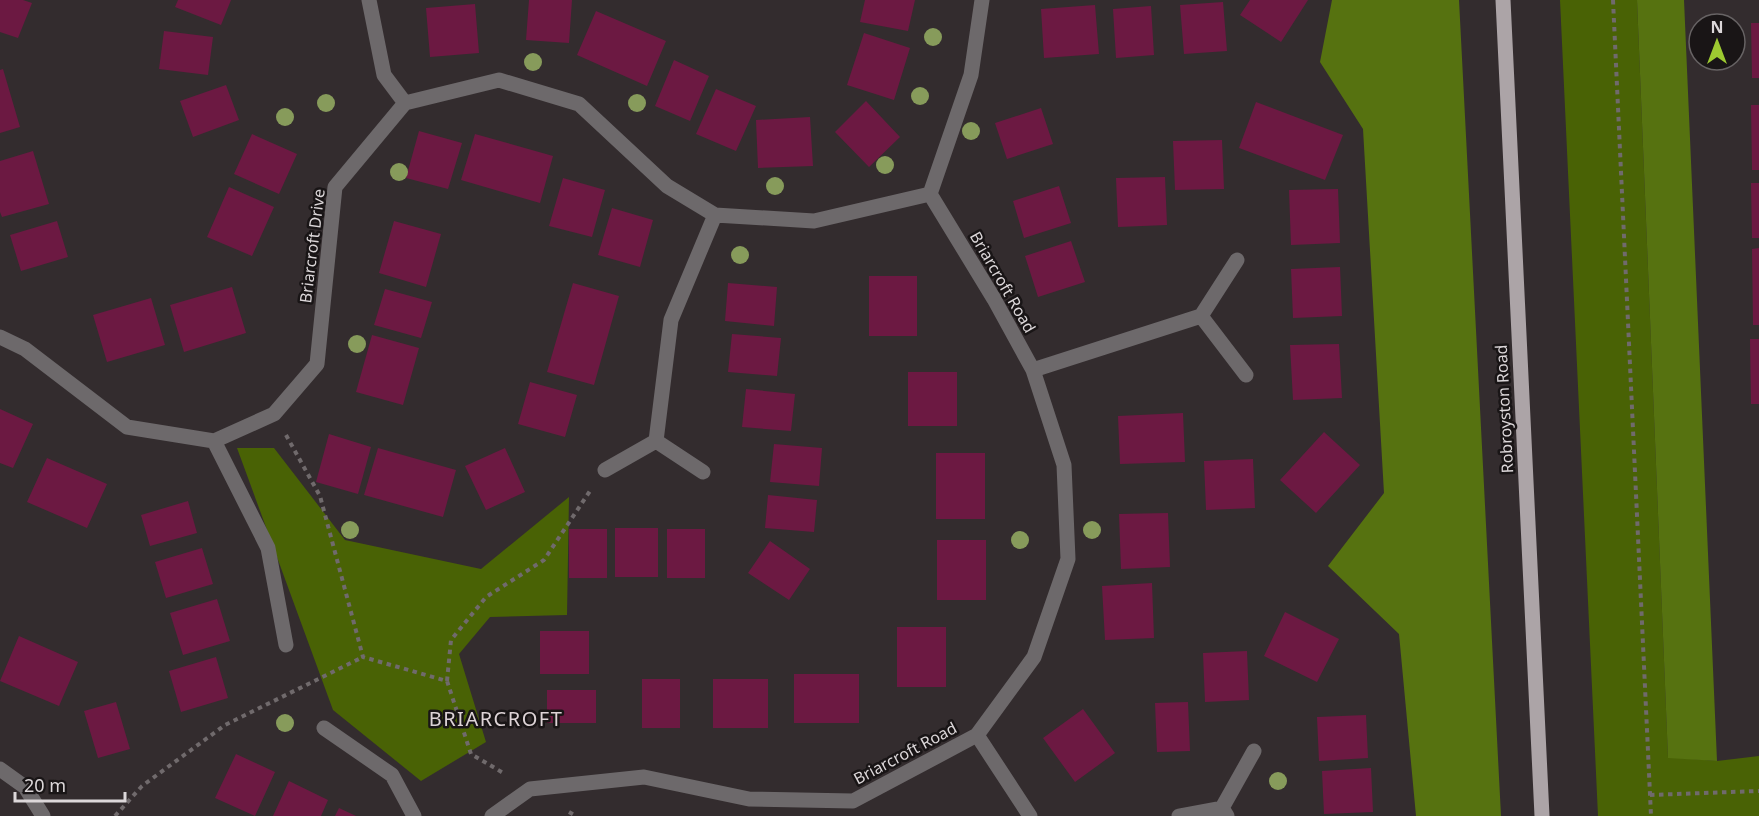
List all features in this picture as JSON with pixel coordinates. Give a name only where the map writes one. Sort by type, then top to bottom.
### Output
[{"type":"main road","name":"Robroyston Road","points":[[1503,0],[1542,816]]},
{"type":"street","points":[[369,0],[384,75],[405,103],[499,80],[579,104],[667,186],[715,215],[814,221],[930,194],[971,75],[982,0]]},
{"type":"street","name":"Briarcroft Drive","points":[[214,441],[274,414],[317,364],[335,187],[405,103]]},
{"type":"street","name":"Briarcroft Road","points":[[492,816],[530,789],[644,777],[749,799],[853,801],[977,735],[1034,657],[1068,559],[1064,465],[1033,370],[994,299],[930,194]]},
{"type":"street","points":[[656,441],[671,320],[715,215]]},
{"type":"street","points":[[1033,370],[1201,316],[1237,260]]},
{"type":"street","points":[[1201,316],[1246,375]]},
{"type":"street","points":[[0,337],[25,349],[127,427],[214,441],[268,548],[286,645]]},
{"type":"street","points":[[605,470],[656,441]]},
{"type":"street","points":[[656,441],[703,472]]},
{"type":"street","points":[[324,728],[392,775],[414,816]]},
{"type":"street","points":[[977,735],[1030,816]]},
{"type":"street","points":[[1179,816],[1225,812],[1254,751]]},
{"type":"street","points":[[0,769],[25,787],[43,816]]},
{"type":"path","points":[[1613,0],[1651,816]]},
{"type":"path","points":[[274,414],[320,496],[363,657]]},
{"type":"path","points":[[576,816],[471,754],[447,681],[451,640],[486,597],[544,560],[605,470]]},
{"type":"path","points":[[115,816],[142,786],[225,725],[363,657],[447,681]]},
{"type":"path","points":[[1650,795],[1759,790]]},
{"type":"green space","points":[[1332,0],[1459,0],[1501,816],[1416,816],[1399,634],[1328,566],[1384,493],[1363,129],[1320,62]]},
{"type":"green space","points":[[1560,0],[1637,0],[1668,757],[1717,761],[1759,756],[1759,816],[1598,816]]},
{"type":"green space","points":[[1637,0],[1684,0],[1717,761],[1668,758]]},
{"type":"green space","points":[[237,448],[274,448],[345,540],[481,569],[569,497],[567,615],[490,617],[459,654],[486,742],[421,781],[333,710]]},
{"type":"building","points":[[0,0],[23,0],[32,3],[18,38],[0,32]]},
{"type":"building","points":[[178,0],[231,0],[221,25],[175,7]]},
{"type":"building","points":[[529,0],[572,0],[569,43],[526,40]]},
{"type":"building","points":[[865,0],[915,0],[908,31],[860,22]]},
{"type":"building","points":[[1250,0],[1308,0],[1281,42],[1240,15]]},
{"type":"building","points":[[1223,2],[1227,51],[1184,54],[1180,5]]},
{"type":"building","points":[[475,4],[479,53],[430,57],[426,8]]},
{"type":"building","points":[[1095,5],[1099,54],[1044,58],[1041,9]]},
{"type":"building","points":[[1151,6],[1154,55],[1116,58],[1113,9]]},
{"type":"building","points":[[596,11],[666,41],[647,86],[577,55]]},
{"type":"building","points":[[1751,23],[1759,23],[1759,78],[1752,78]]},
{"type":"building","points":[[164,31],[213,37],[208,75],[159,69]]},
{"type":"building","points":[[864,33],[910,48],[894,100],[847,85]]},
{"type":"building","points":[[674,60],[709,76],[690,121],[655,106]]},
{"type":"building","points":[[3,69],[20,127],[0,133],[0,70]]},
{"type":"building","points":[[226,85],[239,120],[193,137],[180,101]]},
{"type":"building","points":[[716,89],[756,106],[736,151],[696,134]]},
{"type":"building","points":[[866,101],[900,137],[869,167],[835,132]]},
{"type":"building","points":[[1256,102],[1343,135],[1325,180],[1239,148]]},
{"type":"building","points":[[1751,105],[1759,105],[1759,170],[1752,170]]},
{"type":"building","points":[[1041,108],[1053,144],[1007,159],[995,123]]},
{"type":"building","points":[[810,117],[813,166],[758,168],[756,120]]},
{"type":"building","points":[[419,131],[462,143],[448,189],[406,178]]},
{"type":"building","points":[[252,134],[297,154],[279,194],[234,174]]},
{"type":"building","points":[[475,134],[553,156],[540,203],[461,180]]},
{"type":"building","points":[[1222,140],[1224,189],[1175,190],[1173,141]]},
{"type":"building","points":[[33,151],[49,204],[2,217],[0,212],[0,161]]},
{"type":"building","points":[[1165,177],[1167,225],[1118,227],[1116,178]]},
{"type":"building","points":[[563,178],[605,190],[592,237],[549,226]]},
{"type":"building","points":[[1751,183],[1759,183],[1759,238],[1752,238]]},
{"type":"building","points":[[1059,186],[1071,223],[1024,238],[1013,201]]},
{"type":"building","points":[[229,187],[274,207],[252,256],[207,237]]},
{"type":"building","points":[[1338,189],[1340,243],[1291,245],[1289,190]]},
{"type":"building","points":[[612,208],[653,220],[640,267],[598,255]]},
{"type":"building","points":[[57,221],[68,257],[21,271],[10,235]]},
{"type":"building","points":[[394,221],[441,234],[426,287],[379,273]]},
{"type":"building","points":[[1071,241],[1085,282],[1038,297],[1025,256]]},
{"type":"building","points":[[1759,248],[1759,325],[1753,325],[1752,249]]},
{"type":"building","points":[[1340,267],[1342,316],[1293,318],[1291,269]]},
{"type":"building","points":[[869,276],[917,276],[917,336],[869,336]]},
{"type":"building","points":[[573,283],[619,296],[594,385],[547,372]]},
{"type":"building","points":[[728,283],[777,287],[774,326],[725,321]]},
{"type":"building","points":[[232,287],[246,333],[184,352],[170,305]]},
{"type":"building","points":[[385,289],[432,302],[421,338],[374,325]]},
{"type":"building","points":[[151,298],[165,345],[107,362],[93,315]]},
{"type":"building","points":[[732,334],[781,338],[777,376],[728,372]]},
{"type":"building","points":[[372,335],[419,348],[403,405],[356,392]]},
{"type":"building","points":[[1750,339],[1759,339],[1759,404],[1751,404]]},
{"type":"building","points":[[1339,344],[1342,398],[1293,400],[1290,345]]},
{"type":"building","points":[[908,372],[957,372],[957,426],[908,426]]},
{"type":"building","points":[[530,382],[577,395],[565,437],[518,424]]},
{"type":"building","points":[[746,389],[795,394],[791,431],[742,427]]},
{"type":"building","points":[[0,409],[33,424],[13,468],[0,463]]},
{"type":"building","points":[[1183,413],[1185,462],[1120,464],[1118,416]]},
{"type":"building","points":[[1324,432],[1360,465],[1316,513],[1280,480]]},
{"type":"building","points":[[329,434],[371,447],[358,494],[316,482]]},
{"type":"building","points":[[774,444],[822,448],[819,486],[770,482]]},
{"type":"building","points":[[378,448],[456,470],[443,517],[364,495]]},
{"type":"building","points":[[505,448],[525,492],[486,510],[465,466]]},
{"type":"building","points":[[936,453],[985,453],[985,519],[936,519]]},
{"type":"building","points":[[47,458],[107,484],[87,528],[27,502]]},
{"type":"building","points":[[1253,459],[1255,508],[1206,510],[1204,461]]},
{"type":"building","points":[[768,495],[817,500],[814,532],[765,528]]},
{"type":"building","points":[[188,501],[197,533],[150,546],[141,515]]},
{"type":"building","points":[[1168,513],[1170,567],[1121,569],[1119,514]]},
{"type":"building","points":[[615,528],[658,528],[658,577],[615,577]]},
{"type":"building","points":[[569,529],[607,529],[607,578],[569,578]]},
{"type":"building","points":[[667,529],[705,529],[705,578],[667,578]]},
{"type":"building","points":[[937,540],[986,540],[986,600],[937,600]]},
{"type":"building","points":[[770,541],[810,569],[789,600],[748,573]]},
{"type":"building","points":[[202,548],[213,584],[166,598],[155,562]]},
{"type":"building","points":[[1152,583],[1154,638],[1105,640],[1102,586]]},
{"type":"building","points":[[217,599],[230,641],[183,655],[170,613]]},
{"type":"building","points":[[1285,612],[1339,639],[1317,682],[1264,656]]},
{"type":"building","points":[[897,627],[946,627],[946,687],[897,687]]},
{"type":"building","points":[[540,631],[589,631],[589,674],[540,674]]},
{"type":"building","points":[[19,636],[78,662],[59,706],[0,681]]},
{"type":"building","points":[[1247,651],[1249,700],[1205,702],[1203,653]]},
{"type":"building","points":[[216,657],[228,698],[181,712],[169,671]]},
{"type":"building","points":[[794,674],[859,674],[859,723],[794,723]]},
{"type":"building","points":[[642,679],[680,679],[680,728],[642,728]]},
{"type":"building","points":[[713,679],[768,679],[768,728],[713,728]]},
{"type":"building","points":[[547,690],[596,690],[596,723],[547,723]]},
{"type":"building","points":[[116,702],[130,749],[98,758],[84,711]]},
{"type":"building","points":[[1188,702],[1190,751],[1157,752],[1155,703]]},
{"type":"building","points":[[1083,709],[1115,753],[1075,782],[1043,738]]},
{"type":"building","points":[[1366,715],[1368,758],[1319,761],[1317,717]]},
{"type":"building","points":[[236,754],[275,772],[255,816],[215,798]]},
{"type":"building","points":[[1371,768],[1373,812],[1324,814],[1322,771]]},
{"type":"building","points":[[289,781],[328,800],[321,816],[273,816]]},
{"type":"building","points":[[339,808],[356,816],[335,816]]},
{"type":"district","name":"BRIARCROFT","points":[[496,718]]}]
